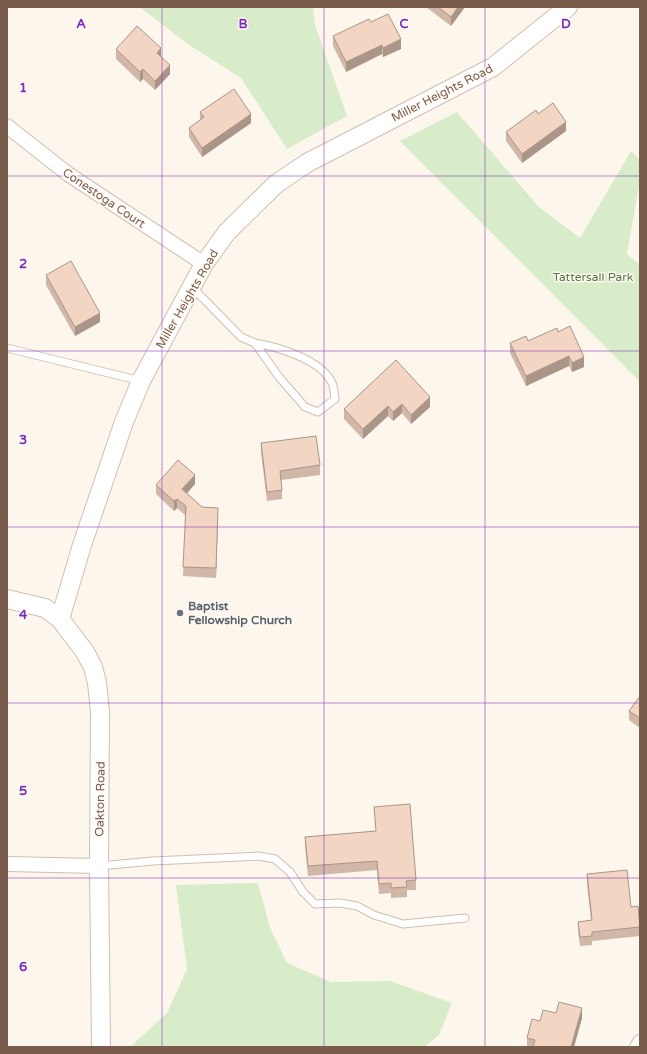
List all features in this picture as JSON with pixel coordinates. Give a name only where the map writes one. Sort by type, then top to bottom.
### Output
[{"type":"street","name":"Miller Heights Road","points":[[60,619],[82,545],[124,422],[142,381],[192,286],[204,264],[227,232],[276,184],[337,147],[493,67],[568,7]]},
{"type":"street","name":"Conestoga Court","points":[[7,126],[68,174],[204,264]]},
{"type":"street","name":"Oakton Road","points":[[7,599],[45,608],[60,619],[85,652],[93,667],[97,683],[100,712],[99,866],[101,1047]]},
{"type":"street","points":[[7,864],[99,866]]},
{"type":"street","points":[[637,1047],[640,1042]]},
{"type":"lane","points":[[192,286],[241,337],[255,343],[272,346],[312,362],[331,381],[335,399],[318,412],[305,407],[279,377],[255,343]]},
{"type":"lane","points":[[7,348],[142,381]]},
{"type":"lane","points":[[99,866],[259,856],[275,859],[290,872],[303,892],[314,904],[340,903],[357,906],[374,916],[403,924],[465,918]]},
{"type":"green space","points":[[140,7],[313,7],[315,25],[347,116],[287,149],[241,78],[186,43]]},
{"type":"green space","name":"Tattersall Park","points":[[457,112],[539,207],[580,238],[631,151],[640,160],[640,180],[627,254],[640,265],[640,382],[400,141]]},
{"type":"green space","points":[[258,883],[270,928],[287,963],[331,982],[390,981],[452,1003],[439,1035],[424,1047],[130,1047],[167,1013],[187,969],[176,885]]},
{"type":"building","points":[[438,7],[458,7],[451,17]]},
{"type":"building","points":[[388,14],[401,39],[383,48],[382,45],[346,62],[333,36],[369,19],[371,22]]},
{"type":"building","points":[[137,26],[161,48],[157,53],[170,65],[155,81],[143,69],[140,72],[116,49]]},
{"type":"building","points":[[234,89],[251,114],[202,148],[189,128],[204,117],[200,112]]},
{"type":"building","points":[[553,103],[566,122],[522,154],[506,132],[536,110],[538,114]]},
{"type":"building","points":[[71,261],[100,313],[75,327],[46,275]]},
{"type":"building","points":[[570,326],[584,357],[572,363],[569,356],[526,376],[510,343],[526,336],[528,341],[557,328],[558,332]]},
{"type":"building","points":[[396,360],[430,397],[411,415],[402,404],[393,412],[388,406],[363,429],[344,409]]},
{"type":"building","points":[[316,436],[320,465],[280,471],[282,490],[267,492],[261,443]]},
{"type":"building","points":[[178,460],[195,475],[182,489],[202,507],[218,508],[216,568],[183,567],[186,506],[177,499],[174,501],[156,485]]},
{"type":"building","points":[[640,696],[640,718],[629,711]]},
{"type":"building","points":[[410,804],[416,880],[406,881],[407,887],[391,888],[391,883],[379,884],[377,861],[308,866],[305,837],[376,831],[374,807]]},
{"type":"building","points":[[627,870],[631,907],[638,906],[640,927],[592,932],[592,936],[580,937],[578,922],[592,920],[587,874]]},
{"type":"building","points":[[559,1002],[582,1008],[571,1047],[533,1047],[535,1040],[527,1038],[532,1019],[540,1021],[543,1010],[556,1013]]},
{"type":"place","name":"Baptist Fellowship Church","points":[[180,613]]}]
